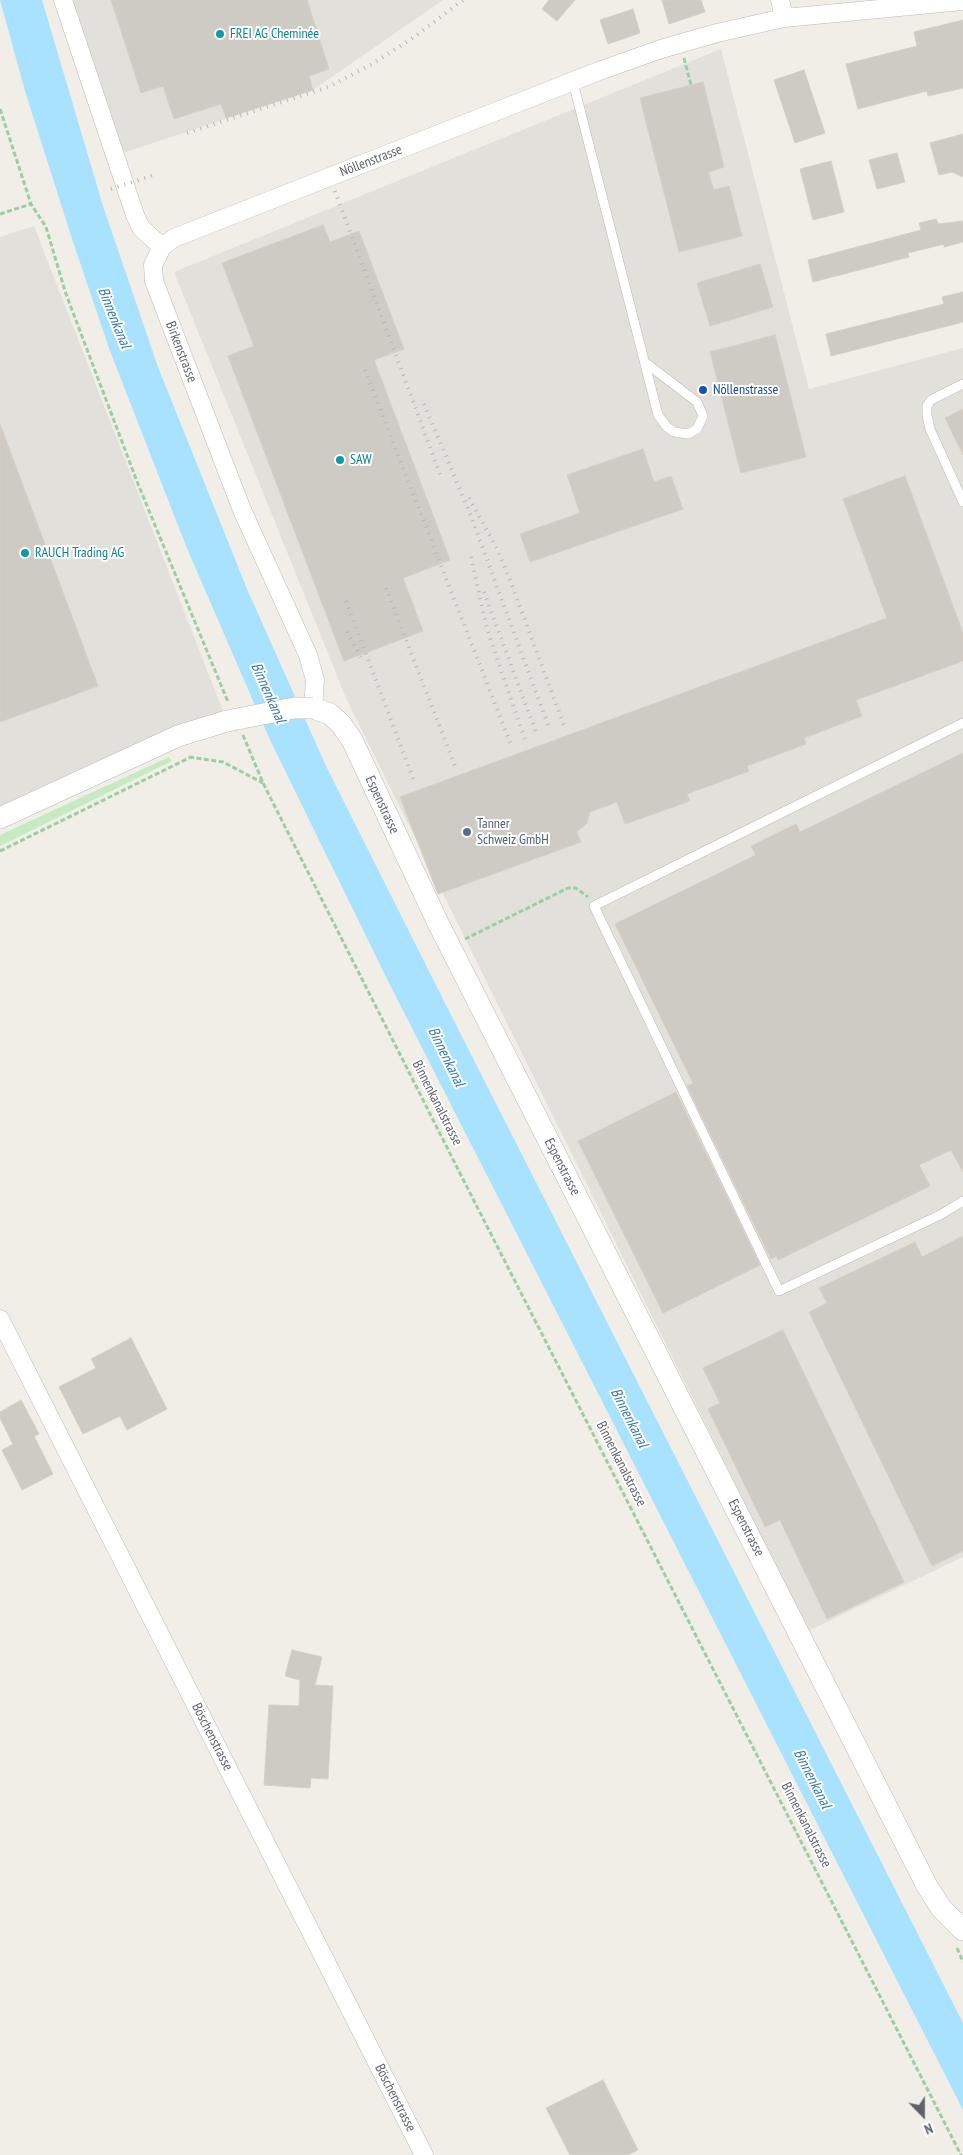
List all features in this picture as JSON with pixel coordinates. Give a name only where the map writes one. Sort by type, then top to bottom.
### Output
[{"type":"street","points":[[63,0],[135,215],[141,228],[162,247]]},
{"type":"street","points":[[780,0],[784,18]]},
{"type":"street","name":"Nöllenstrasse","points":[[162,247],[174,238],[573,82],[668,47],[784,18],[963,1]]},
{"type":"street","name":"Birkenstrasse","points":[[162,247],[153,265],[154,281],[242,510],[308,655],[321,711]]},
{"type":"street","points":[[0,818],[178,736],[233,720],[294,708],[321,711]]},
{"type":"street","name":"Espenstrasse","points":[[321,711],[341,724],[352,740],[450,947],[927,1886],[941,1908],[963,1930]]},
{"type":"street","name":"Böschenstrasse","points":[[0,1319],[424,2155]]},
{"type":"lane","points":[[573,82],[646,364],[655,408],[661,422],[674,432],[682,434],[697,429],[703,416],[697,402],[646,364]]},
{"type":"lane","points":[[963,384],[931,400],[927,406],[930,429],[963,502]]},
{"type":"lane","points":[[963,723],[594,906],[779,1291],[940,1215],[963,1201]]},
{"type":"path","points":[[683,52],[691,85]]},
{"type":"path","name":"Binnenkanalstrasse","points":[[0,109],[31,204],[46,227],[62,277],[138,484],[233,720],[470,1193],[961,2155]]},
{"type":"path","points":[[0,214],[31,204]]},
{"type":"path","points":[[62,277],[67,276]]},
{"type":"path","points":[[178,736],[189,758]]},
{"type":"path","points":[[0,851],[189,758],[223,762],[263,783]]},
{"type":"path","points":[[450,947],[568,888],[576,888],[586,893],[594,906]]},
{"type":"shaded area","points":[[63,0],[443,0],[313,90],[114,156]]},
{"type":"shaded area","points":[[721,49],[809,389],[963,348],[963,1557],[808,1631],[346,698],[174,272]]},
{"type":"shaded area","points":[[34,226],[223,711],[0,815],[0,237]]},
{"type":"green space","points":[[169,757],[172,761],[0,846],[0,835]]},
{"type":"water","name":"Binnenkanal","points":[[0,0],[42,0],[103,206],[158,367],[247,589],[326,766],[963,2023],[963,2110],[389,983],[270,740],[186,546],[110,351],[25,91]]},
{"type":"building","name":"FREI AG Cheminée","points":[[111,0],[307,0],[329,69],[309,76],[313,90],[226,118],[221,104],[174,119],[163,86],[141,93]]},
{"type":"building","points":[[549,0],[575,0],[557,21],[542,9]]},
{"type":"building","points":[[662,0],[701,0],[705,12],[669,24]]},
{"type":"building","points":[[633,9],[640,33],[608,44],[600,20]]},
{"type":"building","points":[[963,20],[963,88],[928,96],[927,91],[858,109],[846,64],[917,46],[914,32]]},
{"type":"building","points":[[804,70],[825,133],[795,143],[774,80]]},
{"type":"building","points":[[703,82],[724,167],[708,172],[714,190],[729,186],[742,236],[679,252],[640,98]]},
{"type":"building","points":[[963,134],[963,177],[952,172],[939,175],[930,143]]},
{"type":"building","points":[[897,153],[905,182],[877,189],[869,160]]},
{"type":"building","points":[[831,161],[844,212],[813,220],[800,169]]},
{"type":"building","points":[[936,219],[938,224],[963,221],[963,242],[944,247],[944,244],[908,253],[909,257],[813,282],[808,260],[921,230],[919,223]]},
{"type":"building","name":"SAW","points":[[323,225],[330,242],[359,231],[404,349],[374,360],[450,560],[403,578],[423,631],[344,661],[228,356],[254,346],[222,263]]},
{"type":"building","points":[[760,264],[773,307],[710,326],[697,283]]},
{"type":"building","points":[[963,292],[963,322],[831,356],[826,334],[944,304],[942,297]]},
{"type":"building","points":[[775,335],[806,457],[741,473],[710,352]]},
{"type":"building","points":[[963,409],[963,455],[945,418]]},
{"type":"building","name":"RAUCH Trading AG","points":[[0,424],[98,686],[0,722]]},
{"type":"building","points":[[643,449],[654,482],[671,476],[683,509],[530,562],[520,534],[580,513],[567,475]]},
{"type":"building","points":[[905,476],[963,633],[963,661],[856,700],[862,716],[804,738],[806,744],[747,766],[749,771],[687,794],[690,801],[625,824],[617,802],[590,812],[587,823],[577,832],[581,842],[438,894],[400,797],[887,618],[843,499]]},
{"type":"building","points":[[963,753],[963,1172],[951,1150],[919,1165],[930,1186],[778,1260],[777,1256],[771,1259],[687,1086],[693,1083],[615,924],[756,855],[751,846],[796,824],[800,832]]},
{"type":"building","points":[[676,1092],[760,1265],[663,1313],[578,1141]]},
{"type":"building","points":[[963,1236],[963,1551],[932,1566],[809,1312],[827,1303],[819,1288],[915,1242],[922,1257]]},
{"type":"building","points":[[783,1330],[904,1582],[827,1619],[780,1520],[765,1527],[708,1409],[720,1403],[703,1368]]},
{"type":"building","points":[[131,1338],[167,1409],[127,1430],[120,1416],[83,1434],[59,1387],[96,1368],[91,1359]]},
{"type":"building","points":[[21,1400],[39,1434],[34,1436],[53,1474],[22,1490],[2,1450],[13,1444],[0,1418],[0,1412]]},
{"type":"building","points":[[292,1650],[322,1657],[315,1685],[333,1686],[328,1779],[311,1778],[310,1788],[264,1785],[269,1705],[299,1706],[300,1680],[285,1676]]},
{"type":"building","points":[[603,2080],[638,2150],[628,2155],[570,2155],[546,2108]]},
{"type":"railway","points":[[187,133],[328,87],[372,64],[413,38],[463,0]]},
{"type":"railway","points":[[111,189],[157,174]]},
{"type":"railway","points":[[335,191],[441,477]]},
{"type":"railway","points":[[365,370],[511,745]]},
{"type":"railway","points":[[424,404],[469,511],[550,730]]},
{"type":"railway","points":[[469,498],[495,545],[507,572],[564,725]]},
{"type":"railway","points":[[471,557],[487,629],[525,740]]},
{"type":"railway","points":[[386,588],[455,766]]},
{"type":"railway","points":[[484,592],[537,735]]},
{"type":"railway","points":[[346,601],[414,781]]},
{"type":"railway","points":[[347,632],[361,657]]},
{"type":"place","name":"FREI AG Cheminée","points":[[220,34]]},
{"type":"place","name":"Nöllenstrasse","points":[[703,390]]},
{"type":"place","name":"SAW","points":[[340,460]]},
{"type":"place","name":"RAUCH Trading AG","points":[[25,553]]},
{"type":"place","name":"Tanner Schweiz GmbH","points":[[467,832]]}]
